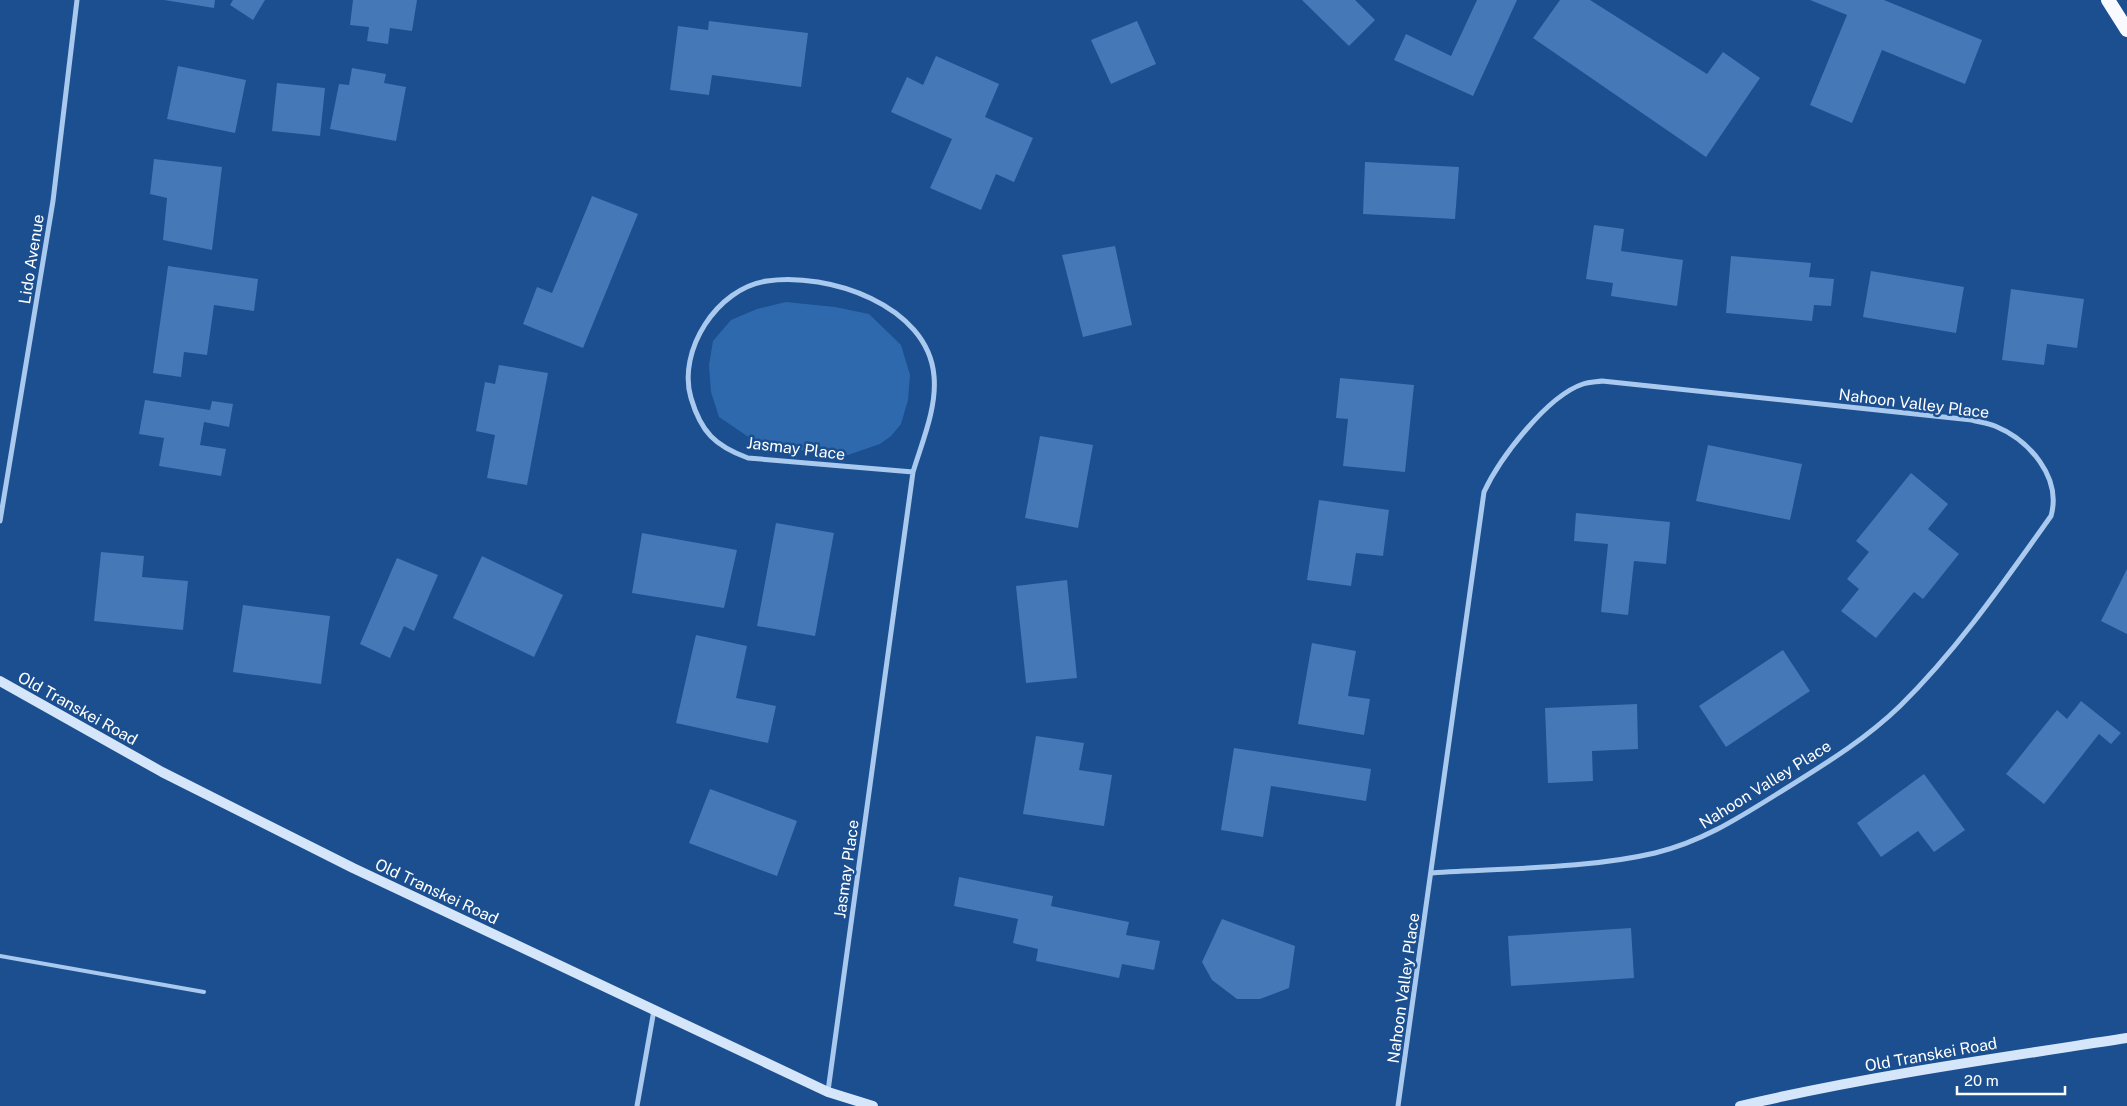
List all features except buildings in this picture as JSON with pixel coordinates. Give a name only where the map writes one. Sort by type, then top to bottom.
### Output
[{"type":"highway","points":[[2108,0],[2127,30]]},
{"type":"main road","name":"Old Transkei Road","points":[[0,681],[162,772],[344,864],[828,1092],[873,1106]]},
{"type":"main road","name":"Old Transkei Road","points":[[1740,1106],[1808,1090],[1960,1063],[2127,1038]]},
{"type":"street","name":"Lido Avenue","points":[[0,521],[53,201],[77,0]]},
{"type":"street","name":"Jasmay Place","points":[[828,1092],[913,472],[931,409],[934,377],[923,340],[910,324],[889,308],[853,292],[817,283],[784,280],[765,281],[747,287],[730,298],[702,328],[693,345],[687,380],[696,415],[715,442],[730,451],[748,458],[913,472]]},
{"type":"street","name":"Nahoon Valley Place","points":[[1398,1106],[1484,492],[1492,475],[1517,441],[1566,393],[1583,384],[1602,381],[1972,420],[1994,426],[2012,436],[2028,448],[2042,466],[2054,490],[2055,503],[2051,516],[1984,610],[1933,671],[1899,706],[1863,738],[1816,770],[1702,838],[1655,853],[1600,862],[1432,873]]},
{"type":"street","points":[[637,1106],[654,1010]]},
{"type":"lane","points":[[0,956],[204,992]]},
{"type":"shaded area","points":[[786,302],[835,307],[869,314],[901,345],[910,375],[908,400],[901,424],[891,436],[880,444],[848,455],[800,450],[750,438],[719,417],[711,392],[709,365],[713,341],[731,320],[757,309]]}]
